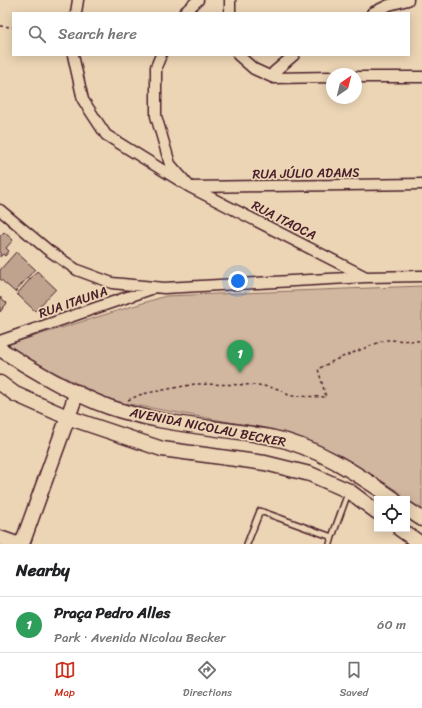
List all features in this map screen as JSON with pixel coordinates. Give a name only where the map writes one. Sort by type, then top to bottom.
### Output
[{"type":"main road","name":"AVENIDA NICOLAU BECKER","points":[[0,349],[22,364],[109,407],[188,426],[271,437],[320,453],[343,465],[390,496]]},
{"type":"main road","name":"AVENIDA NICOLAU BECKER","points":[[0,383],[15,394],[67,418],[162,449],[265,463],[310,474],[349,490],[374,510]]},
{"type":"main road","points":[[22,544],[77,392]]},
{"type":"main road","points":[[410,510],[422,519]]},
{"type":"main road","points":[[404,532],[421,544]]},
{"type":"main road","points":[[0,538],[17,544]]},
{"type":"street","points":[[76,12],[78,0]]},
{"type":"street","points":[[185,12],[198,0]]},
{"type":"street","points":[[230,0],[230,12]]},
{"type":"street","points":[[374,12],[389,3],[408,0]]},
{"type":"street","points":[[73,56],[83,100],[106,135],[190,187]]},
{"type":"street","points":[[160,56],[156,67],[156,116],[170,164],[190,187]]},
{"type":"street","points":[[239,56],[254,68],[274,78],[326,77]]},
{"type":"street","points":[[274,78],[274,72],[293,56]]},
{"type":"street","points":[[362,77],[422,77]]},
{"type":"street","name":"RUA JÚLIO ADAMS","points":[[190,187],[422,184]]},
{"type":"street","name":"RUA ITAOCA","points":[[190,187],[366,277]]},
{"type":"street","points":[[0,210],[48,250],[77,270],[112,283],[155,287],[366,277],[422,276]]},
{"type":"street","name":"RUA ITAUNA","points":[[0,341],[155,287]]},
{"type":"lane","points":[[330,544],[349,490]]},
{"type":"lane","points":[[247,544],[260,511],[332,537]]},
{"type":"path","points":[[0,26],[12,27]]},
{"type":"path","points":[[109,407],[142,394],[195,384],[258,385],[279,389],[290,396],[326,397],[318,369],[334,360],[385,340],[422,341]]},
{"type":"shaded area","points":[[422,286],[422,512],[410,505],[410,496],[397,496],[343,460],[274,430],[112,401],[2,346],[166,296]]},
{"type":"building","points":[[4,232],[13,240],[6,248],[9,251],[5,256],[3,254],[0,257],[0,236]]},
{"type":"building","points":[[16,252],[35,269],[15,292],[0,279],[0,270]]},
{"type":"building","points":[[37,271],[56,289],[35,311],[17,294]]},
{"type":"building","points":[[0,297],[7,303],[0,312]]},
{"type":"place","name":"Praça Pedro Alles","points":[[240,373]]}]
